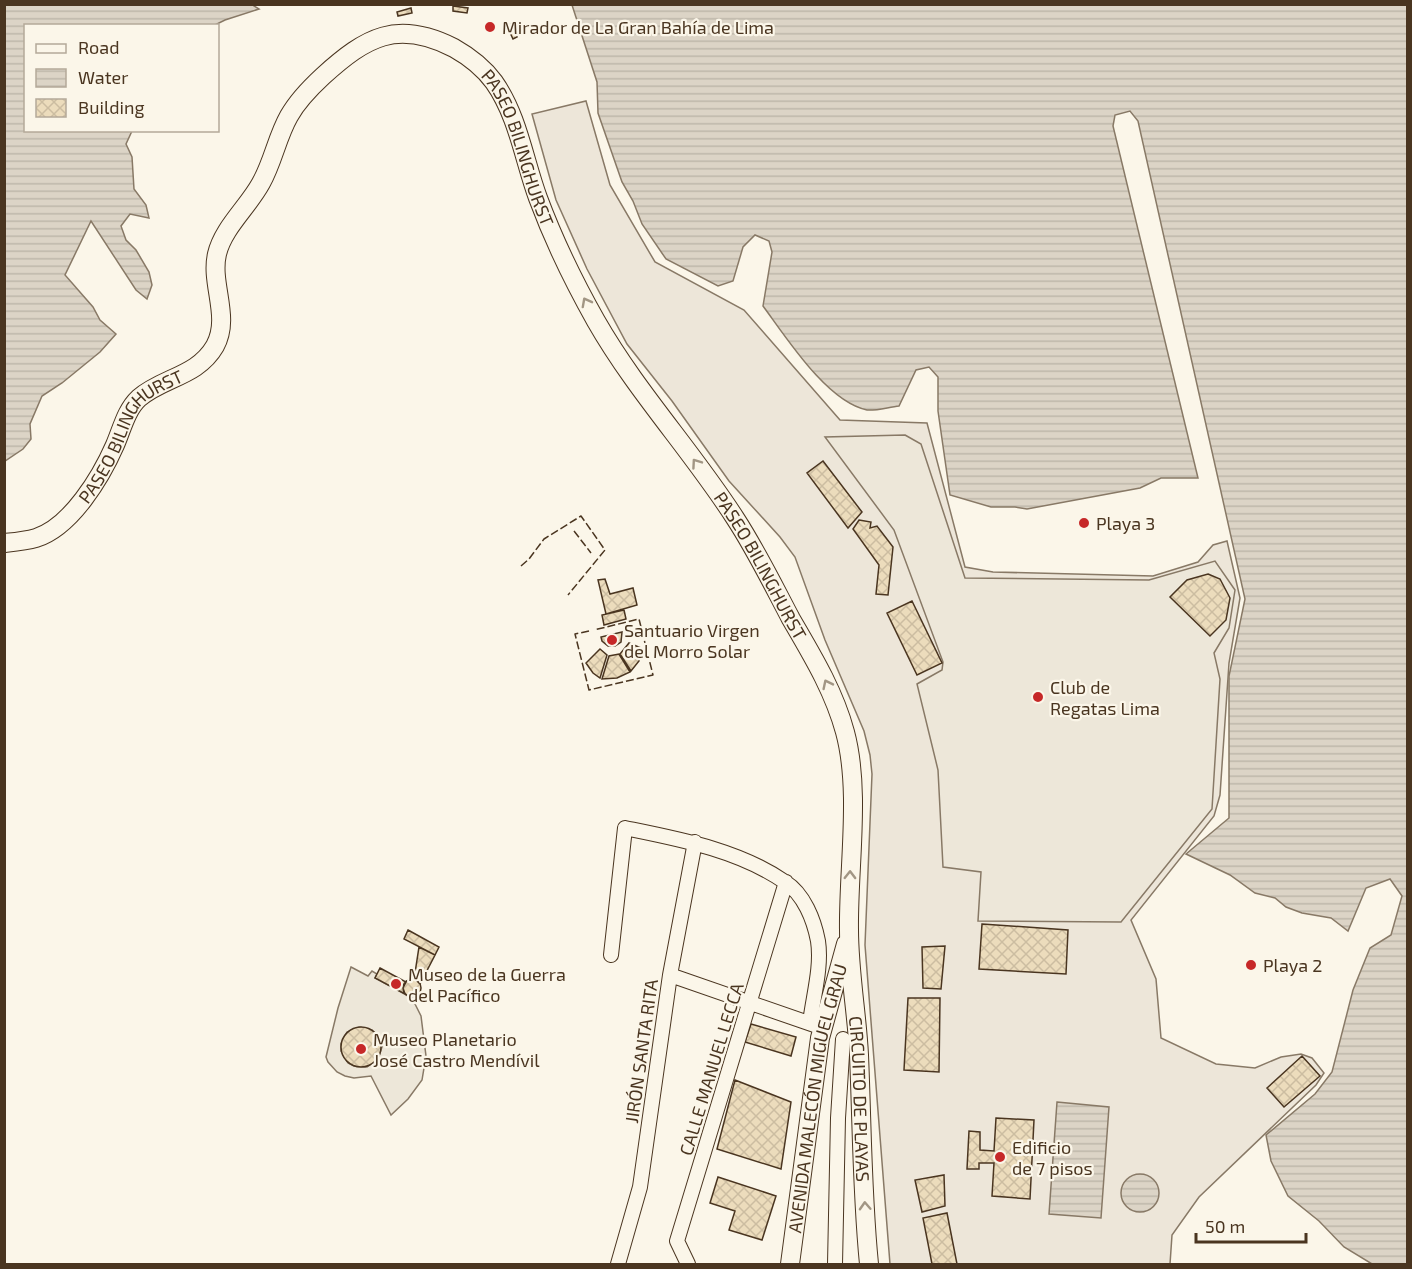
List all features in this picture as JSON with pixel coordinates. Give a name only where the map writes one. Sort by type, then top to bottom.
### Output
[{"type":"main road","name":"PASEO BILINGHURST","points":[[4,543],[37,538],[53,530],[75,509],[99,477],[129,410],[139,398],[201,365],[212,351],[218,340],[222,324],[215,273],[217,252],[224,233],[259,188],[288,118],[305,93],[355,49],[373,39],[411,34],[448,45],[468,56],[494,82],[507,104],[537,196],[562,257],[598,326],[635,381],[736,519],[830,688],[845,734],[852,775],[849,934]]},
{"type":"main road","name":"AVENIDA MALECÓN MIGUEL GRAU","points":[[790,1264],[816,1025],[849,934]]},
{"type":"main road","name":"CIRCUITO DE PLAYAS","points":[[849,934],[869,1264]]},
{"type":"main road","points":[[816,1025],[840,1018],[856,1026]]},
{"type":"street","points":[[611,954],[625,828],[695,842],[741,859],[786,882],[804,903],[813,923],[818,943],[816,1025],[670,975]]},
{"type":"street","name":"JIRÓN SANTA RITA","points":[[618,1264],[640,1187],[670,975],[695,842]]},
{"type":"street","name":"CALLE MANUEL LECCA","points":[[688,1264],[677,1241],[786,882]]},
{"type":"street","points":[[835,1264],[838,1118],[843,1039]]},
{"type":"shaded area","name":"Club de Regatas Lima","points":[[586,101],[610,185],[655,262],[744,310],[840,420],[927,423],[965,567],[993,572],[1153,576],[1198,562],[1213,545],[1227,541],[1240,598],[1229,663],[1220,795],[1214,816],[1131,920],[1156,979],[1161,1038],[1216,1064],[1255,1068],[1281,1057],[1301,1054],[1312,1058],[1324,1073],[1316,1085],[1199,1197],[1172,1235],[1170,1264],[890,1264],[865,945],[872,774],[864,731],[825,640],[795,557],[729,481],[672,401],[627,344],[587,269],[556,200],[532,114]]},
{"type":"shaded area","points":[[905,435],[921,444],[965,578],[1149,580],[1215,561],[1235,590],[1229,628],[1214,653],[1220,679],[1212,809],[1121,922],[978,921],[981,872],[943,867],[938,770],[917,684],[942,670],[943,662],[894,530],[825,437]]},
{"type":"shaded area","points":[[351,967],[368,976],[372,971],[377,974],[375,978],[412,998],[421,1016],[426,1056],[422,1080],[408,1099],[391,1115],[371,1076],[354,1078],[345,1076],[337,1072],[328,1062],[326,1057]],"holes":[[[359,1027],[372,1030],[381,1040],[382,1047],[378,1059],[367,1067],[348,1063],[341,1051],[341,1044],[347,1032]]]},
{"type":"water","points":[[5,4],[251,4],[259,9],[217,24],[24,24],[24,132],[132,132],[126,144],[132,157],[134,189],[146,205],[149,218],[130,214],[121,226],[126,240],[136,250],[149,272],[152,285],[147,299],[136,290],[91,221],[65,275],[93,307],[100,320],[116,334],[100,352],[42,396],[30,424],[31,439],[23,449],[5,461]]},
{"type":"water","points":[[572,5],[1407,5],[1407,1264],[1372,1264],[1344,1247],[1319,1221],[1288,1196],[1271,1161],[1266,1135],[1315,1094],[1332,1072],[1353,990],[1370,948],[1391,935],[1402,896],[1390,879],[1366,888],[1348,931],[1331,918],[1302,913],[1286,907],[1275,898],[1255,893],[1230,875],[1186,854],[1229,818],[1229,676],[1245,599],[1138,121],[1130,111],[1115,115],[1113,126],[1198,478],[1161,478],[1140,488],[1027,509],[991,507],[950,495],[938,411],[938,377],[929,367],[916,370],[899,406],[867,410],[852,405],[837,395],[809,367],[763,306],[772,252],[769,241],[755,235],[743,247],[733,281],[718,286],[666,259],[642,224],[622,182],[598,113],[597,82]]},
{"type":"water","points":[[1057,1102],[1109,1107],[1101,1218],[1049,1214]]},
{"type":"water","points":[[1140,1174],[1153,1180],[1159,1193],[1153,1206],[1140,1212],[1127,1206],[1121,1193],[1127,1180]]},
{"type":"building","points":[[453,6],[468,8],[467,13],[453,11]]},
{"type":"building","points":[[411,8],[412,13],[398,16],[397,12]]},
{"type":"building","points":[[511,24],[517,37],[513,39],[507,26]]},
{"type":"building","points":[[823,461],[862,512],[848,528],[807,473]]},
{"type":"building","points":[[859,520],[871,522],[870,528],[877,526],[893,547],[888,595],[876,594],[879,565],[853,529]]},
{"type":"building","points":[[1208,574],[1220,579],[1230,598],[1226,620],[1210,636],[1170,597],[1187,580]]},
{"type":"building","points":[[605,579],[610,594],[633,588],[637,605],[606,614],[598,580]]},
{"type":"building","points":[[912,601],[942,663],[917,675],[887,613]]},
{"type":"building","points":[[624,610],[626,619],[604,625],[602,615]]},
{"type":"building","name":"Santuario Virgen del Morro Solar","points":[[622,632],[621,642],[615,646],[608,646],[602,641],[601,637]]},
{"type":"building","points":[[629,643],[641,648],[639,661],[631,671],[620,654]]},
{"type":"building","points":[[600,649],[607,655],[600,678],[586,663]]},
{"type":"building","points":[[619,654],[630,672],[617,678],[602,679],[609,656]]},
{"type":"building","points":[[982,924],[1068,930],[1066,974],[979,969]]},
{"type":"building","points":[[408,930],[439,947],[435,955],[404,939]]},
{"type":"building","points":[[945,946],[941,989],[923,988],[922,947]]},
{"type":"building","points":[[419,947],[435,955],[420,984],[416,980],[415,973]]},
{"type":"building","points":[[380,968],[406,982],[403,988],[405,994],[375,978]]},
{"type":"building","points":[[412,979],[418,982],[421,988],[418,994],[412,997],[406,994],[403,988],[406,982]]},
{"type":"building","points":[[908,998],[940,998],[939,1072],[904,1070]]},
{"type":"building","points":[[751,1024],[796,1037],[791,1056],[745,1042]]},
{"type":"building","name":"Museo Planetario José Castro Mendívil","points":[[361,1027],[369,1028],[375,1033],[380,1039],[380,1055],[375,1061],[369,1066],[361,1067],[353,1066],[347,1061],[342,1055],[341,1047],[342,1039],[347,1033],[353,1028]]},
{"type":"building","points":[[1302,1056],[1320,1076],[1284,1107],[1267,1088]]},
{"type":"building","points":[[735,1080],[791,1102],[781,1169],[717,1149]]},
{"type":"building","name":"Edificio de 7 pisos","points":[[996,1118],[1034,1120],[1030,1199],[992,1196],[994,1163],[979,1163],[979,1169],[967,1169],[969,1131],[980,1132],[980,1150],[994,1151]]},
{"type":"building","points":[[944,1175],[945,1206],[922,1212],[915,1180]]},
{"type":"building","points":[[718,1177],[776,1196],[762,1240],[729,1230],[735,1211],[710,1203]]},
{"type":"building","points":[[947,1213],[957,1264],[932,1264],[923,1218]]},
{"type":"fence","points":[[521,566],[544,539],[581,516],[605,550],[568,595]]},
{"type":"fence","points":[[574,531],[591,553]]},
{"type":"fence","points":[[589,631],[575,634],[589,690],[653,675],[639,619],[594,630]]},
{"type":"place","name":"Mirador de La Gran Bahía de Lima","points":[[490,27]]},
{"type":"place","name":"Playa 3","points":[[1084,523]]},
{"type":"place","name":"Santuario Virgen del Morro Solar","points":[[612,640]]},
{"type":"place","name":"Club de Regatas Lima","points":[[1038,697]]},
{"type":"place","name":"Playa 2","points":[[1251,965]]},
{"type":"place","name":"Museo de la Guerra del Pacífico","points":[[396,984]]},
{"type":"place","name":"Museo Planetario José Castro Mendívil","points":[[361,1049]]},
{"type":"place","name":"Edificio de 7 pisos","points":[[1000,1157]]}]
